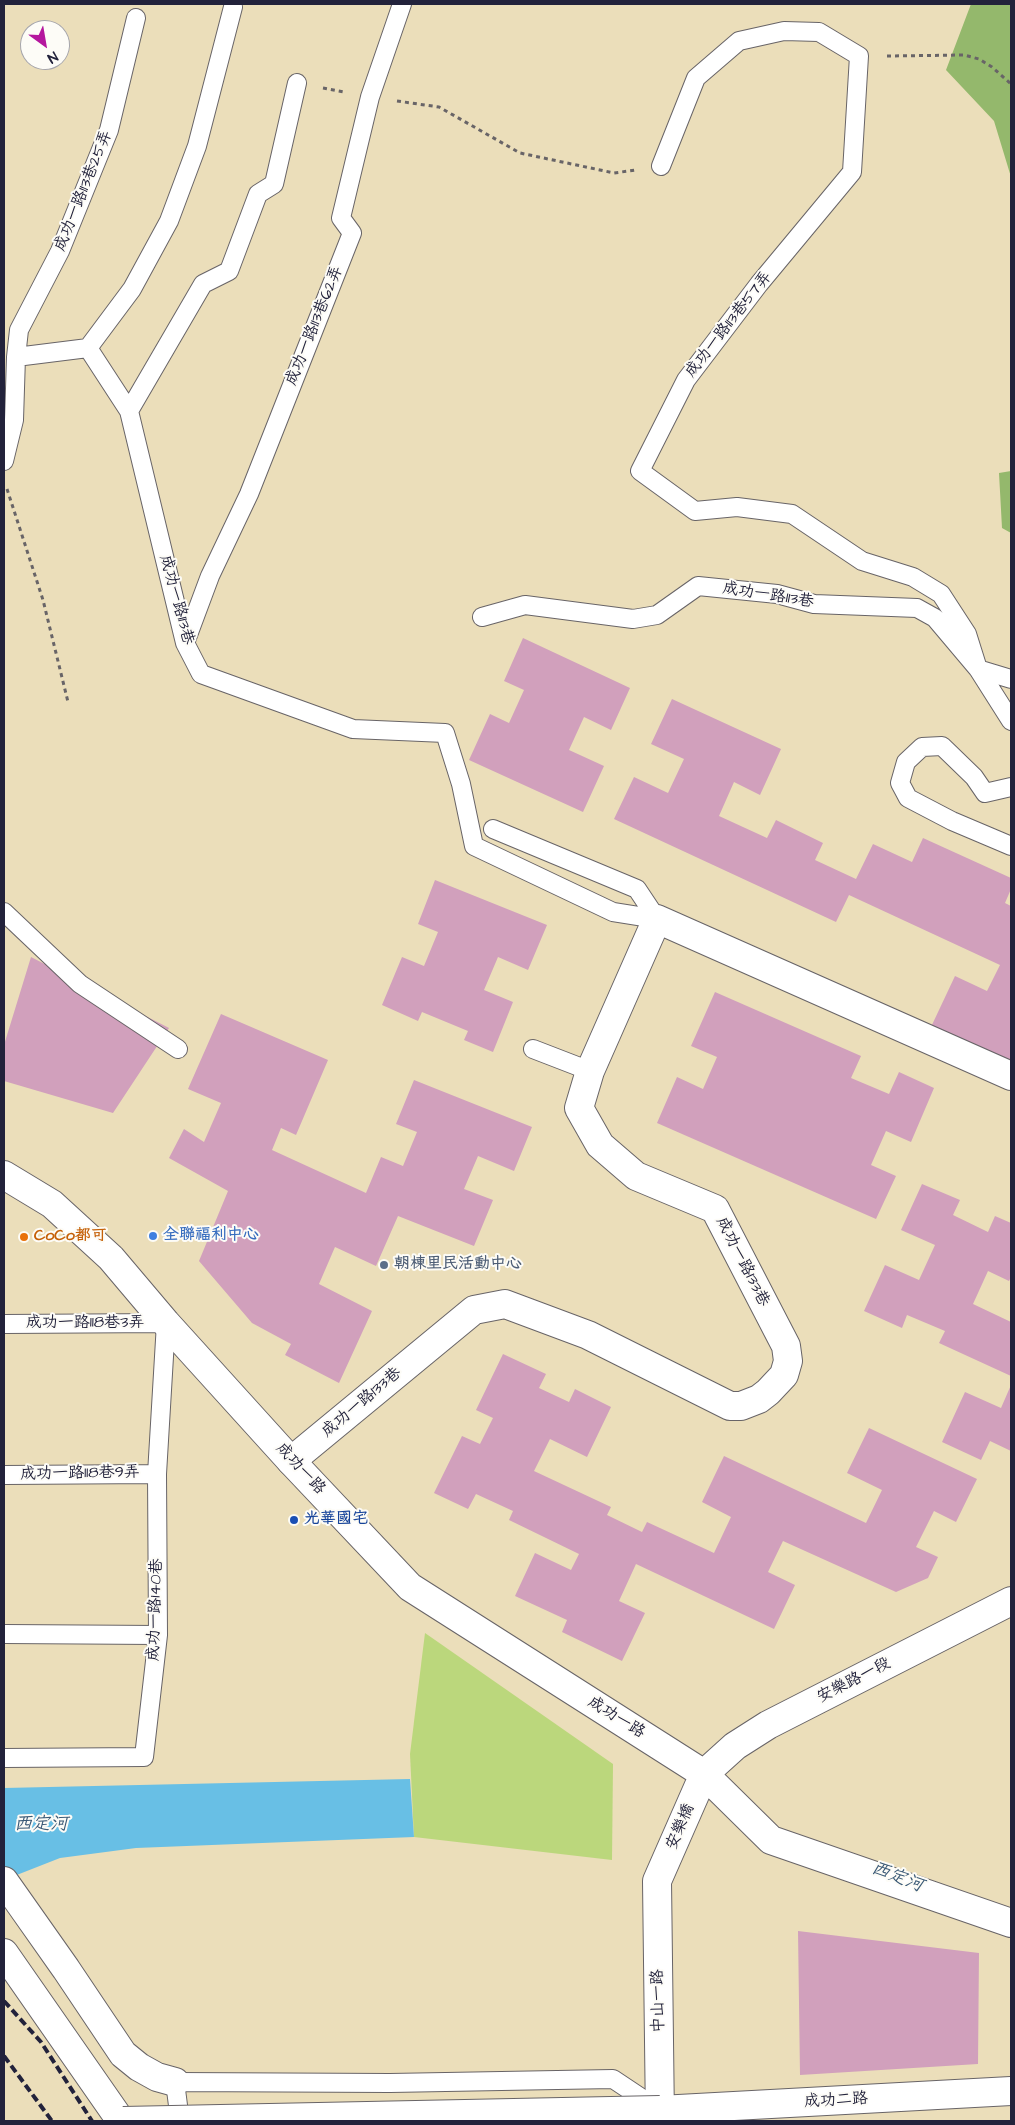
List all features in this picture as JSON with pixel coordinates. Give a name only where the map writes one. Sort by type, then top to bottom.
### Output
[{"type":"main road","name":"成功一路133巷","points":[[292,1461],[474,1310],[505,1304],[588,1335],[730,1406],[740,1406],[759,1399],[784,1375],[788,1361],[786,1346],[715,1208],[636,1176],[600,1145],[580,1108],[590,1070],[657,920]]},
{"type":"main road","points":[[657,920],[1011,1076]]},
{"type":"main road","name":"成功一路","points":[[4,1175],[52,1204],[110,1258],[166,1324],[410,1587],[701,1781],[771,1840],[1011,1923]]},
{"type":"main road","name":"安樂路一段","points":[[701,1781],[735,1746],[768,1725],[1011,1601]]},
{"type":"main road","name":"安樂橋","points":[[658,1881],[701,1781]]},
{"type":"main road","name":"中山一路","points":[[656,2118],[658,1881]]},
{"type":"main road","points":[[8,1887],[123,2054],[139,2067],[156,2077],[176,2082]]},
{"type":"main road","points":[[4,1953],[122,2121]]},
{"type":"main road","name":"成功二路","points":[[122,2121],[656,2118],[1011,2091]]},
{"type":"lane","name":"成功一路113巷62弄","points":[[186,643],[210,576],[249,494],[352,233],[341,218],[370,97],[402,4]]},
{"type":"lane","points":[[4,461],[14,420],[16,357],[88,348],[132,289],[169,221],[197,146],[233,7]]},
{"type":"lane","name":"成功一路113巷25弄","points":[[16,357],[19,330],[60,251],[109,130],[136,18]]},
{"type":"lane","points":[[661,166],[696,78],[739,41],[784,30],[819,32],[859,56]]},
{"type":"lane","name":"成功一路113巷57弄","points":[[859,56],[852,172],[759,284],[686,380],[640,471],[695,511],[737,507],[792,514],[862,561],[913,577],[941,594],[967,634],[978,669]]},
{"type":"lane","points":[[129,411],[204,284],[230,271],[258,194],[274,184],[297,83]]},
{"type":"lane","name":"成功一路113巷","points":[[88,348],[129,411],[186,643],[201,674],[353,729],[445,733],[461,784],[474,846],[613,912],[657,920]]},
{"type":"lane","name":"成功一路113巷","points":[[482,617],[524,605],[634,619],[657,615],[698,586],[777,594],[814,604],[917,608],[935,618],[978,669],[1011,721]]},
{"type":"lane","points":[[978,669],[1011,679]]},
{"type":"lane","points":[[1011,787],[985,793],[974,777],[942,746],[922,747],[906,762],[900,782],[908,798],[952,821],[1011,846]]},
{"type":"lane","points":[[493,829],[637,889],[657,920]]},
{"type":"lane","points":[[4,912],[80,984],[178,1049]]},
{"type":"lane","points":[[533,1050],[590,1070]]},
{"type":"lane","name":"成功一路118巷3弄","points":[[4,1324],[166,1324]]},
{"type":"lane","name":"成功一路140巷","points":[[4,1758],[144,1757],[158,1635],[156,1474],[166,1324]]},
{"type":"lane","name":"成功一路118巷9弄","points":[[4,1475],[156,1474]]},
{"type":"lane","points":[[4,1634],[158,1635]]},
{"type":"lane","points":[[180,2121],[176,2082],[390,2083],[613,2078],[656,2118]]},
{"type":"path","points":[[859,56],[964,55],[978,59],[992,67],[1011,84]]},
{"type":"path","points":[[297,83],[370,97],[439,107],[520,153],[614,173],[661,166]]},
{"type":"path","points":[[7,488],[43,600],[68,702]]},
{"type":"green space","points":[[971,4],[1011,4],[1011,177],[994,121],[946,70]]},
{"type":"green space","points":[[1011,471],[1011,533],[1002,528],[999,473]]},
{"type":"green space","points":[[425,1633],[613,1764],[612,1860],[414,1837],[410,1754]]},
{"type":"water","name":"西定河","points":[[410,1779],[414,1837],[136,1848],[60,1858],[4,1880],[4,1788]]},
{"type":"building","points":[[523,638],[630,688],[611,730],[584,717],[569,750],[604,766],[583,812],[469,760],[490,714],[509,723],[524,690],[504,681]]},
{"type":"building","points":[[672,699],[781,749],[760,795],[734,782],[719,816],[767,838],[776,820],[823,843],[815,860],[856,879],[873,844],[912,862],[923,838],[1011,878],[1011,889],[1005,903],[1011,906],[1011,1064],[931,1027],[955,976],[987,991],[1000,965],[849,895],[836,922],[614,819],[634,777],[668,793],[684,759],[651,744]]},
{"type":"building","points":[[435,880],[547,925],[528,970],[498,957],[484,990],[513,1002],[493,1052],[464,1040],[468,1031],[422,1012],[418,1021],[382,1005],[402,957],[424,966],[438,932],[418,924]]},
{"type":"building","points":[[31,957],[169,1028],[113,1113],[4,1081],[4,1045]]},
{"type":"building","points":[[715,992],[861,1056],[851,1078],[889,1094],[899,1072],[934,1088],[911,1142],[886,1131],[871,1165],[896,1176],[876,1219],[657,1123],[677,1077],[703,1089],[717,1057],[691,1046]]},
{"type":"building","points":[[221,1014],[328,1060],[296,1135],[281,1128],[272,1150],[366,1193],[381,1157],[403,1166],[417,1132],[396,1124],[414,1080],[532,1127],[514,1171],[478,1156],[464,1189],[493,1200],[474,1246],[398,1216],[376,1266],[335,1247],[319,1284],[372,1311],[339,1383],[285,1355],[291,1344],[252,1323],[199,1261],[228,1191],[169,1158],[184,1129],[204,1142],[221,1103],[188,1089]]},
{"type":"building","points":[[922,1184],[960,1200],[953,1215],[988,1232],[995,1216],[1011,1223],[1011,1277],[1009,1281],[988,1271],[973,1304],[1011,1322],[1011,1376],[939,1343],[945,1331],[907,1315],[902,1328],[864,1311],[885,1265],[919,1280],[935,1245],[901,1230]]},
{"type":"building","points":[[503,1354],[546,1374],[539,1388],[569,1402],[575,1389],[611,1407],[587,1457],[550,1439],[534,1471],[611,1507],[607,1515],[642,1532],[647,1522],[714,1553],[731,1517],[702,1502],[724,1456],[866,1523],[882,1490],[847,1473],[869,1428],[977,1479],[956,1522],[934,1511],[916,1547],[938,1557],[928,1578],[896,1592],[783,1541],[768,1572],[795,1585],[774,1629],[636,1564],[619,1601],[645,1613],[622,1661],[562,1632],[567,1620],[515,1596],[535,1553],[571,1570],[579,1554],[509,1520],[513,1511],[476,1494],[468,1509],[434,1493],[462,1436],[480,1444],[493,1418],[476,1410]]},
{"type":"building","points":[[1011,1385],[1011,1451],[990,1441],[981,1460],[942,1442],[965,1392],[1001,1408]]},
{"type":"building","points":[[798,1931],[979,1953],[978,2064],[800,2075]]},
{"type":"railway","points":[[4,2001],[41,2042],[92,2121]]},
{"type":"railway","points":[[4,2056],[52,2121]]},
{"type":"place","name":"全聯福利中心","points":[[153,1236]]},
{"type":"place","name":"CoCo都可","points":[[24,1237]]},
{"type":"place","name":"朝棟里民活動中心","points":[[384,1265]]},
{"type":"place","name":"光華國宅","points":[[294,1520]]}]
